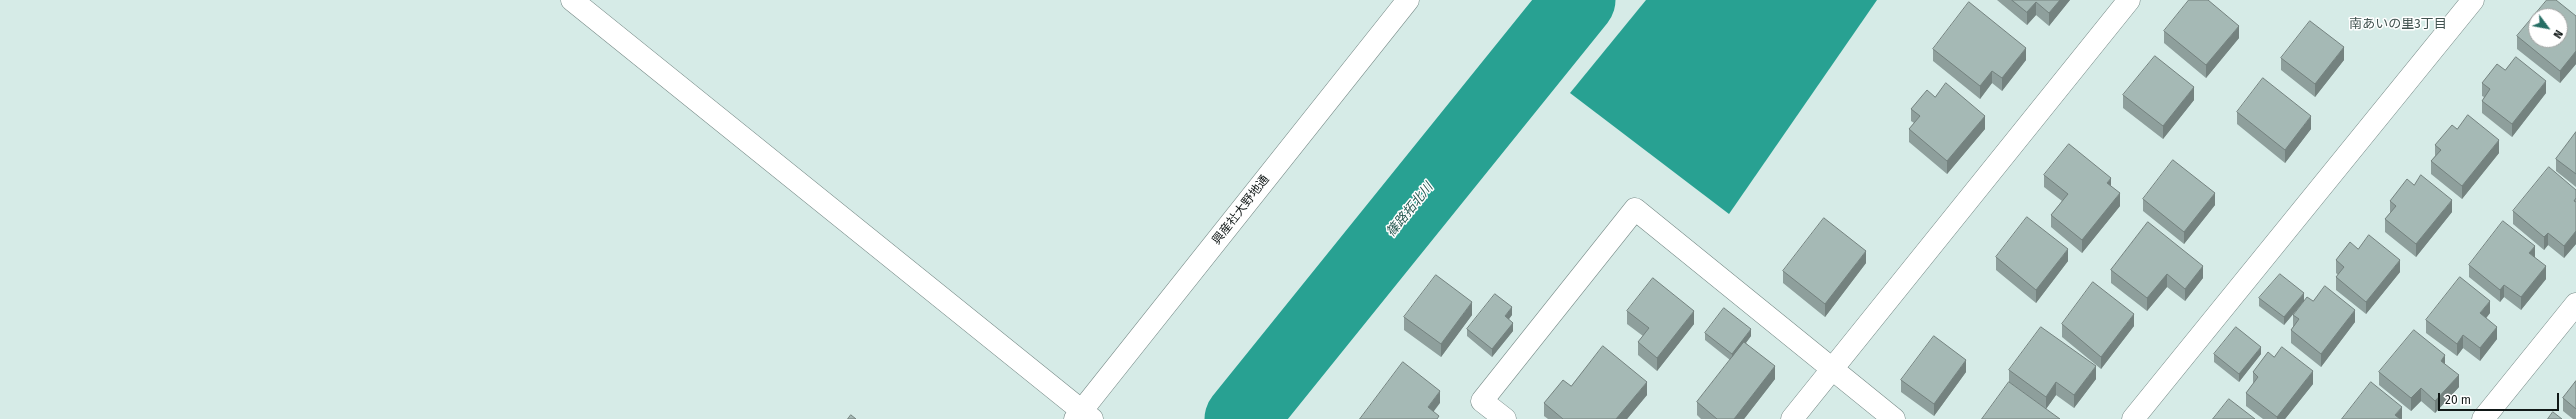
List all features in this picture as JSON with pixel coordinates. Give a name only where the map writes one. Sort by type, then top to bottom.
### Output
[{"type":"street","points":[[572,0],[1083,416]]},
{"type":"street","name":"興産社大野地通","points":[[1083,416],[1408,0]]},
{"type":"street","points":[[1792,419],[2129,0]]},
{"type":"street","points":[[2133,419],[2473,0]]},
{"type":"street","points":[[1505,419],[1482,401],[1635,209],[1894,419]]},
{"type":"street","points":[[2482,419],[2576,304]]},
{"type":"shaded area","points":[[1646,0],[1877,0],[1729,214],[1570,93]]},
{"type":"building","points":[[2012,0],[2060,0],[2049,13],[2036,2],[2027,12]]},
{"type":"building","points":[[2189,0],[2208,0],[2239,26],[2206,65],[2164,31]]},
{"type":"building","points":[[2547,0],[2556,0],[2566,8],[2540,8]]},
{"type":"building","points":[[1969,2],[2026,48],[2002,78],[1992,71],[1980,86],[1933,49]]},
{"type":"building","points":[[2568,10],[2576,16],[2576,51],[2560,71],[2532,48],[2568,48]]},
{"type":"building","points":[[2310,21],[2344,47],[2315,84],[2281,58]]},
{"type":"building","points":[[2528,23],[2528,45],[2517,36]]},
{"type":"building","points":[[2155,56],[2194,87],[2163,126],[2123,95]]},
{"type":"building","points":[[2516,57],[2546,81],[2512,124],[2482,101],[2490,89],[2482,83],[2497,64],[2505,70]]},
{"type":"building","points":[[2263,78],[2311,116],[2285,150],[2237,112]]},
{"type":"building","points":[[1946,83],[1985,116],[1947,161],[1909,129],[1920,116],[1911,109],[1927,90],[1935,97]]},
{"type":"building","points":[[2468,115],[2499,140],[2462,186],[2431,161],[2441,150],[2435,145],[2452,125],[2457,129]]},
{"type":"building","points":[[2576,132],[2576,174],[2556,159]]},
{"type":"building","points":[[2069,144],[2111,178],[2107,183],[2120,193],[2082,240],[2051,215],[2068,194],[2044,175]]},
{"type":"building","points":[[2173,160],[2215,193],[2184,232],[2143,199]]},
{"type":"building","points":[[2549,167],[2576,190],[2576,198],[2574,201],[2576,202],[2576,231],[2564,246],[2548,233],[2544,237],[2513,211]]},
{"type":"building","points":[[2421,175],[2452,200],[2416,244],[2385,219],[2396,206],[2390,201],[2407,179],[2414,185]]},
{"type":"building","points":[[2027,217],[2068,249],[2036,290],[1996,257]]},
{"type":"building","points":[[1824,218],[1866,251],[1825,304],[1783,271]]},
{"type":"building","points":[[2503,221],[2535,246],[2529,253],[2546,266],[2521,297],[2504,285],[2500,290],[2469,265]]},
{"type":"building","points":[[2148,222],[2203,266],[2185,289],[2167,274],[2147,298],[2111,270]]},
{"type":"building","points":[[2369,235],[2400,260],[2366,302],[2336,277],[2344,267],[2336,260],[2350,242],[2358,249]]},
{"type":"building","points":[[2280,274],[2304,293],[2284,317],[2259,298]]},
{"type":"building","points":[[1436,275],[1472,302],[1441,344],[1404,317]]},
{"type":"building","points":[[2460,277],[2490,301],[2480,313],[2497,327],[2480,348],[2463,335],[2457,344],[2426,320]]},
{"type":"building","points":[[1653,278],[1694,311],[1657,358],[1638,342],[1649,328],[1627,311]]},
{"type":"building","points":[[2093,282],[2134,314],[2101,357],[2062,324]]},
{"type":"building","points":[[2325,286],[2355,310],[2321,354],[2291,330],[2299,319],[2293,315],[2307,297],[2313,301]]},
{"type":"building","points":[[1495,294],[1512,307],[1505,316],[1513,323],[1492,349],[1467,329]]},
{"type":"building","points":[[1724,308],[1751,329],[1732,354],[1705,333]]},
{"type":"building","points":[[2041,327],[2096,366],[2074,395],[2056,382],[2046,397],[2009,370]]},
{"type":"building","points":[[2236,327],[2261,347],[2239,374],[2214,354]]},
{"type":"building","points":[[2414,330],[2445,355],[2441,361],[2459,375],[2435,401],[2421,388],[2411,398],[2379,372]]},
{"type":"building","points":[[1934,336],[1966,360],[1934,404],[1901,380]]},
{"type":"building","points":[[1744,342],[1775,366],[1734,419],[1717,419],[1697,402]]},
{"type":"building","points":[[1603,346],[1647,382],[1616,419],[1563,419],[1544,403],[1563,380],[1571,386]]},
{"type":"building","points":[[2282,347],[2313,371],[2277,417],[2246,393],[2258,377],[2253,372],[2268,352],[2274,357]]},
{"type":"building","points":[[1403,362],[1440,391],[1428,407],[1439,416],[1437,419],[1360,419]]},
{"type":"building","points":[[2576,381],[2576,409],[2563,398]]},
{"type":"building","points":[[2009,382],[2060,419],[1982,419]]},
{"type":"building","points":[[2371,382],[2402,407],[2395,415],[2400,419],[2342,419]]},
{"type":"building","points":[[2229,399],[2255,419],[2213,419]]},
{"type":"building","points":[[2553,412],[2562,419],[2548,419]]},
{"type":"building","points":[[851,415],[856,419],[848,419]]},
{"type":"waterway","name":"篠路拓北川","points":[[1241,419],[1579,0]]},
{"type":"district","name":"南あいの里3丁目","points":[[2398,24]]}]
